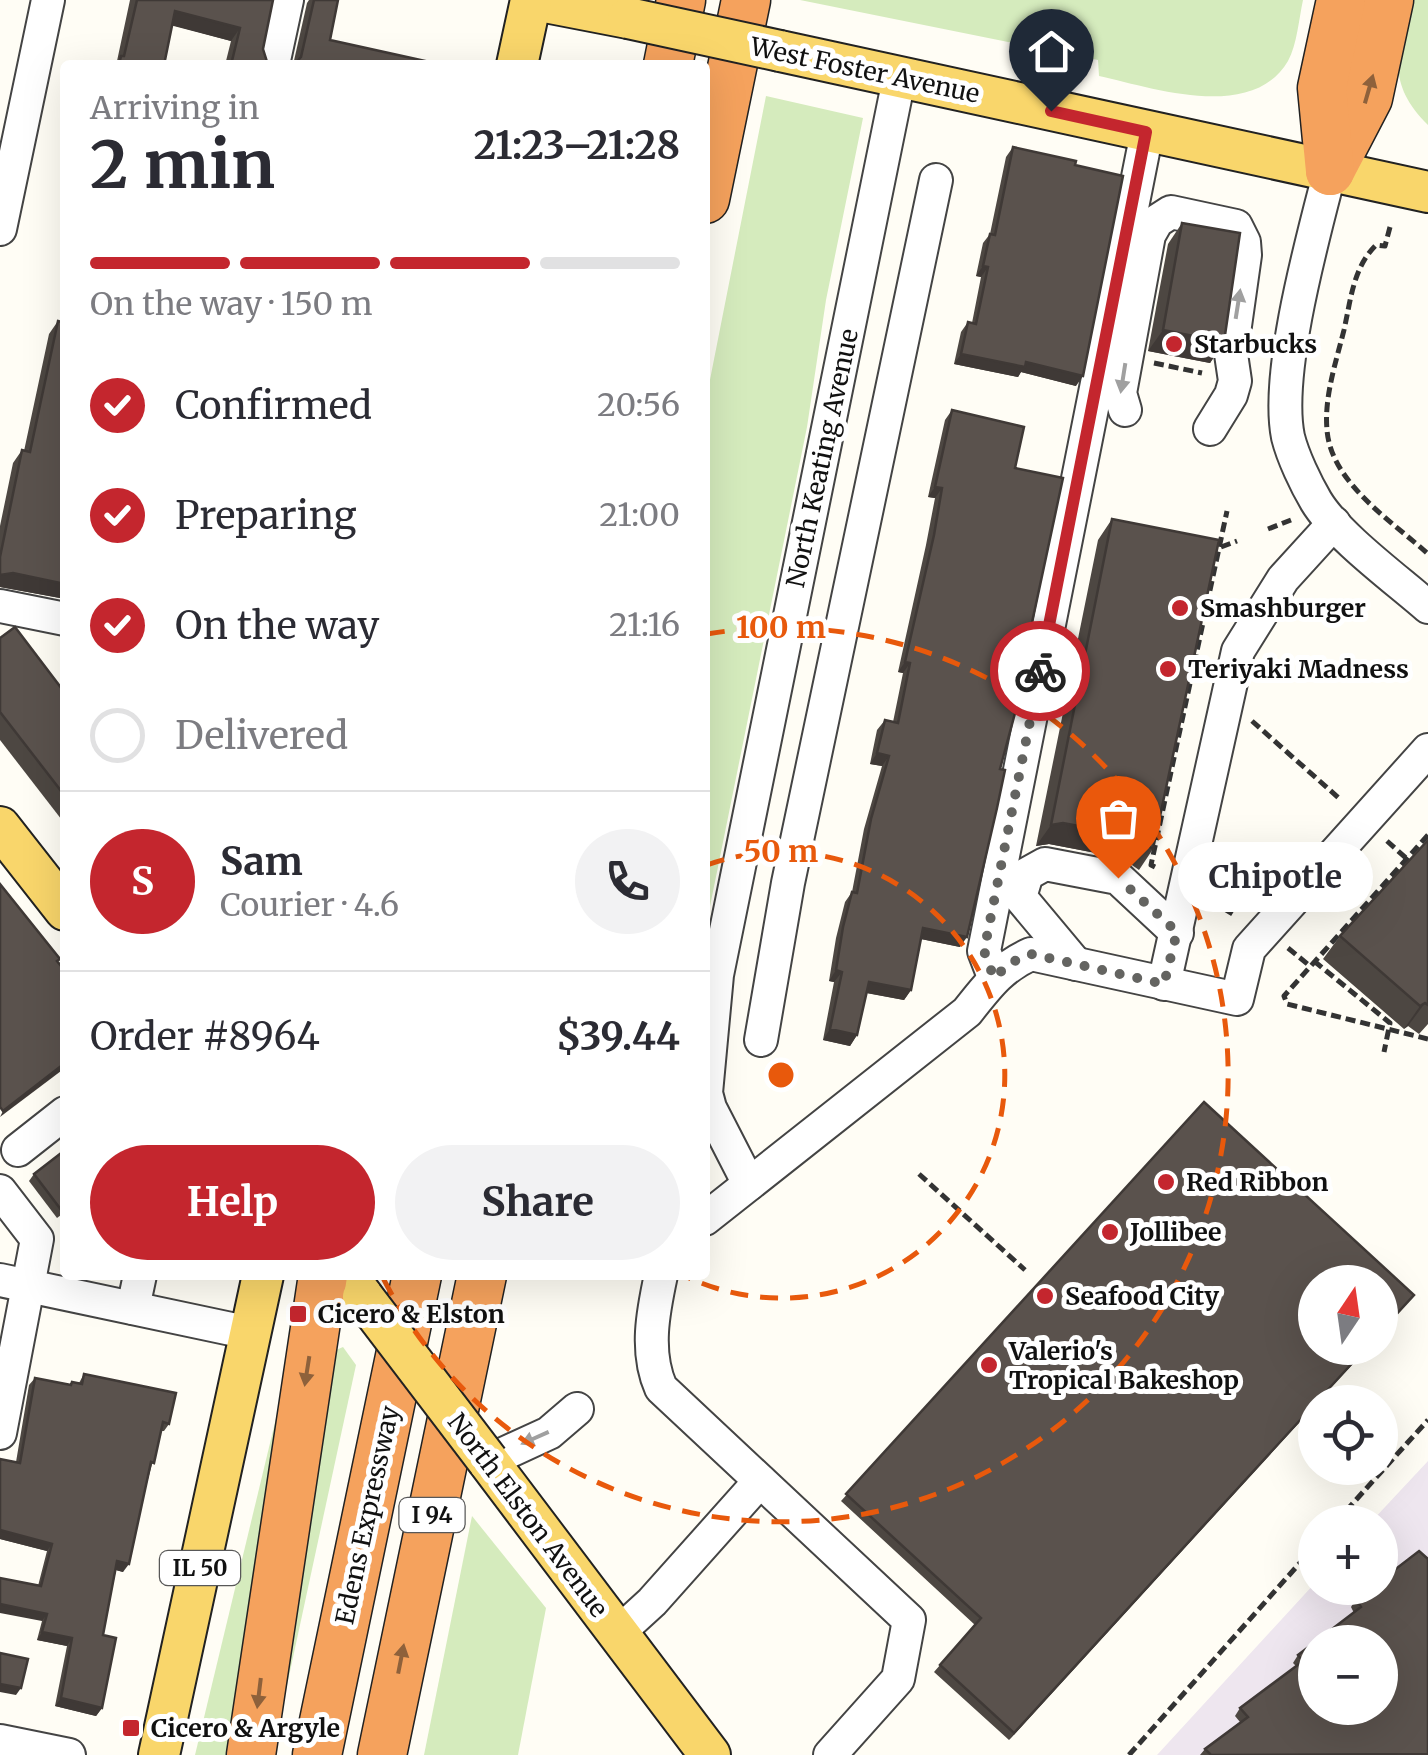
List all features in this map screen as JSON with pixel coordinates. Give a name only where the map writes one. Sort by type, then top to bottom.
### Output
[{"type":"highway","points":[[669,60],[682,0]]},
{"type":"highway","points":[[710,175],[746,0]]},
{"type":"highway","points":[[1330,171],[1322,88],[1341,0]]},
{"type":"highway","points":[[1330,171],[1368,98],[1389,0]]},
{"type":"highway","name":"Edens Expressway","points":[[317,1755],[416,1280]]},
{"type":"highway","name":"I 94","points":[[382,1755],[481,1280]]},
{"type":"highway","points":[[251,1755],[344,1282]]},
{"type":"main road","name":"West Foster Avenue","points":[[533,0],[1428,192]]},
{"type":"main road","points":[[518,60],[533,0]]},
{"type":"main road","points":[[0,827],[60,904]]},
{"type":"main road","name":"IL 50","points":[[159,1755],[262,1280]]},
{"type":"main road","name":"North Elston Avenue","points":[[344,1282],[488,1461],[710,1755]]},
{"type":"street","points":[[0,229],[48,0]]},
{"type":"street","points":[[274,60],[286,0]]},
{"type":"street","name":"North Keating Avenue","points":[[710,1050],[717,975],[736,871],[899,78]]},
{"type":"street","points":[[994,978],[984,951],[1146,132]]},
{"type":"street","points":[[1330,171],[1291,348],[1286,402],[1288,438],[1316,502],[1334,523],[1428,607]]},
{"type":"street","points":[[761,1040],[788,883],[936,180]]},
{"type":"street","points":[[1125,410],[1120,393],[1126,357],[1149,235],[1157,220],[1171,212],[1236,226],[1246,255],[1230,354],[1235,381],[1231,396],[1210,429]]},
{"type":"street","points":[[833,406],[885,417]]},
{"type":"street","points":[[1164,984],[1238,650],[1283,579],[1334,523]]},
{"type":"street","points":[[0,606],[60,618]]},
{"type":"street","points":[[710,1215],[968,1012],[1010,963],[1031,954],[1237,999],[1249,949],[1428,750]]},
{"type":"street","points":[[1076,964],[1020,898],[1027,874],[1045,864],[1118,878],[1177,932]]},
{"type":"street","points":[[736,871],[788,883]]},
{"type":"street","name":"North Keating Avenue","points":[[710,1108],[748,1184]]},
{"type":"street","points":[[18,1150],[60,1117]]},
{"type":"street","points":[[0,1191],[38,1239],[14,1283],[0,1433]]},
{"type":"street","points":[[133,1308],[139,1280]]},
{"type":"street","points":[[660,1280],[650,1340],[661,1388],[910,1620],[898,1679],[830,1755]]},
{"type":"street","points":[[14,1283],[250,1333]]},
{"type":"street","points":[[488,1461],[549,1432],[577,1409]]},
{"type":"street","points":[[617,1634],[652,1602],[760,1481]]},
{"type":"street","points":[[0,1741],[69,1755]]},
{"type":"path","points":[[1390,228],[1385,246],[1376,245],[1358,267],[1328,403],[1327,433],[1333,456],[1353,486],[1428,554]]},
{"type":"path","points":[[1126,357],[1210,375]]},
{"type":"path","points":[[1268,529],[1298,517]]},
{"type":"path","points":[[1220,548],[1237,541]]},
{"type":"path","points":[[1185,704],[1247,717],[1407,859]]},
{"type":"path","points":[[1428,836],[1284,996],[1287,1004],[1428,1039]]},
{"type":"path","points":[[1314,961],[1390,1023],[1384,1052]]},
{"type":"path","points":[[919,1174],[1025,1270]]},
{"type":"path","points":[[1351,1505],[1428,1420]]},
{"type":"path","points":[[1129,1755],[1298,1565]]},
{"type":"shaded area","points":[[1428,1461],[1428,1755],[1157,1755],[1298,1602],[1298,1605],[1398,1605],[1398,1505],[1387,1505]]},
{"type":"green space","points":[[800,0],[1303,0],[1291,55],[1272,80],[1251,91],[1200,96],[1099,76],[1098,60]]},
{"type":"green space","points":[[1409,0],[1428,0],[1428,125],[1400,81],[1399,52]]},
{"type":"green space","points":[[766,96],[863,118],[826,300],[807,427],[710,906],[710,380]]},
{"type":"green space","points":[[296,1335],[233,1755],[195,1755]]},
{"type":"green space","points":[[343,1347],[356,1365],[272,1755],[329,1353]]},
{"type":"green space","points":[[472,1516],[546,1608],[518,1755],[424,1755]]},
{"type":"building","points":[[137,0],[273,0],[263,49],[266,60],[232,60],[240,28],[175,11],[165,60],[120,60]]},
{"type":"building","points":[[314,0],[338,0],[330,40],[420,60],[298,60]]},
{"type":"building","points":[[1013,147],[1123,176],[1083,376],[1026,362],[1025,367],[961,354],[968,322],[976,324],[988,267],[983,266],[990,234],[995,235]]},
{"type":"building","points":[[1182,223],[1240,233],[1224,342],[1163,330]]},
{"type":"building","points":[[58,321],[60,583],[13,573],[0,575],[0,557],[22,450],[30,452]]},
{"type":"building","points":[[952,410],[1024,427],[1015,468],[1063,478],[1018,702],[1000,769],[1005,770],[967,937],[923,928],[911,990],[869,982],[857,1035],[830,1029],[842,972],[836,970],[843,927],[852,892],[857,893],[871,819],[889,756],[877,753],[885,720],[898,723],[910,663],[905,662],[942,488],[935,487]]},
{"type":"building","points":[[1112,519],[1219,540],[1153,849],[1136,837],[1063,823],[1051,825]]},
{"type":"building","points":[[15,627],[60,686],[60,790],[0,712],[0,638]]},
{"type":"building","points":[[1428,840],[1428,1005],[1420,1006],[1340,936]]},
{"type":"building","points":[[0,884],[60,959],[60,1067],[3,1111]]},
{"type":"building","points":[[1204,1102],[1381,1265],[1298,1265],[1298,1365],[1350,1365],[1332,1385],[1298,1385],[1298,1422],[1014,1733],[940,1665],[981,1618],[846,1494]]},
{"type":"building","points":[[60,1154],[60,1208],[34,1174]]},
{"type":"building","points":[[1398,1280],[1414,1295],[1398,1312]]},
{"type":"building","points":[[84,1374],[176,1393],[169,1424],[163,1422],[154,1463],[151,1462],[129,1564],[117,1561],[103,1635],[116,1638],[102,1708],[61,1698],[72,1638],[42,1632],[47,1614],[0,1604],[0,1578],[41,1586],[52,1544],[0,1530],[0,1459],[20,1463],[35,1378],[71,1385],[82,1384]]},
{"type":"building","points":[[1419,1551],[1428,1559],[1428,1754],[1211,1755],[1205,1749],[1248,1717],[1240,1708],[1298,1665],[1298,1725],[1398,1725],[1398,1625],[1337,1625],[1361,1607],[1398,1605],[1398,1567]]},
{"type":"building","points":[[0,1653],[28,1659],[21,1688],[0,1684]]},
{"type":"way so far","points":[[1040,671],[984,951],[994,978],[1010,963],[1031,954],[1164,984],[1177,932],[1118,878]]},
{"type":"place","name":"Starbucks","points":[[1174,344]]},
{"type":"place","name":"Smashburger","points":[[1180,608]]},
{"type":"place","name":"Teriyaki Madness","points":[[1168,669]]},
{"type":"place","name":"Chipotle","points":[[1118,878]]},
{"type":"place","name":"Red Ribbon","points":[[1166,1182]]},
{"type":"place","name":"Jollibee","points":[[1110,1232]]},
{"type":"place","name":"Seafood City","points":[[1045,1296]]},
{"type":"place","name":"Cicero & Elston","points":[[298,1314]]},
{"type":"place","name":"Valerio's Tropical Bakeshop","points":[[989,1365]]},
{"type":"place","name":"Cicero & Argyle","points":[[131,1728]]},
{"type":"route","points":[[1040,671],[1146,132],[1051,111]]}]
